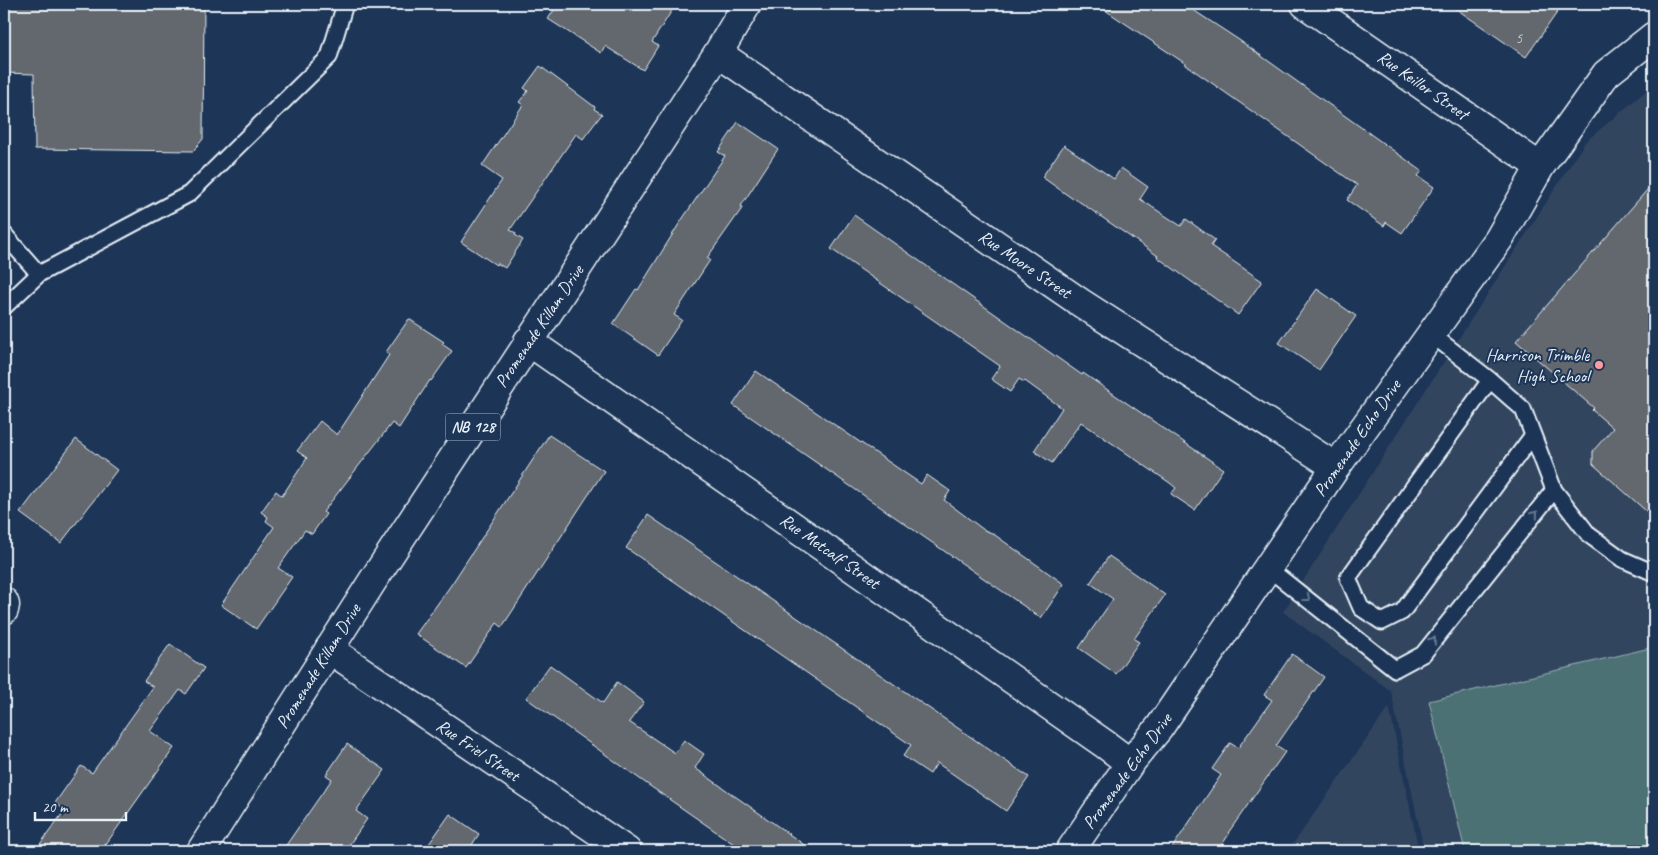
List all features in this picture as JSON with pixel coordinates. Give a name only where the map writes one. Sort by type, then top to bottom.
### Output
[{"type":"street","name":"Promenade Killam Drive","points":[[201,851],[528,341],[718,53],[747,4]]},
{"type":"street","name":"Rue Keillor Street","points":[[1305,4],[1540,167]]},
{"type":"street","name":"Promenade Echo Drive","points":[[1070,851],[1130,763],[1153,737],[1336,467],[1499,239],[1540,167],[1606,74],[1654,36]]},
{"type":"street","name":"Rue Moore Street","points":[[718,53],[1081,303],[1336,467]]},
{"type":"street","name":"Rue Metcalf Street","points":[[528,341],[1106,744],[1130,763]]},
{"type":"street","name":"Rue Friel Street","points":[[329,649],[627,851]]},
{"type":"lane","points":[[4,307],[39,274],[189,194],[329,56],[345,4]]},
{"type":"lane","points":[[4,234],[39,274]]},
{"type":"lane","points":[[1431,334],[1490,380],[1523,409],[1554,490],[1589,535],[1622,559],[1654,574]]},
{"type":"lane","points":[[1490,380],[1348,578],[1361,608],[1382,622],[1402,612],[1533,435]]},
{"type":"lane","points":[[1268,568],[1395,669],[1423,654],[1554,490]]},
{"type":"shaded area","points":[[1654,84],[1654,851],[1424,851],[1391,691],[1283,612],[1585,142]]},
{"type":"shaded area","points":[[1389,707],[1419,851],[1288,851]]},
{"type":"green space","points":[[1654,647],[1654,851],[1465,851],[1429,701]]},
{"type":"building","points":[[4,4],[204,4],[203,139],[193,151],[35,149],[34,74],[5,73]]},
{"type":"building","points":[[558,4],[676,4],[652,42],[658,46],[643,70],[605,46],[601,53],[548,19]]},
{"type":"building","points":[[1096,4],[1184,4],[1239,40],[1422,171],[1418,176],[1434,187],[1402,233],[1386,222],[1384,226],[1347,200],[1357,185],[1186,64]]},
{"type":"building","points":[[1449,4],[1563,4],[1526,57]]},
{"type":"building","points":[[540,66],[602,114],[583,139],[576,134],[510,230],[523,240],[505,268],[497,263],[496,265],[461,242],[502,180],[482,166],[523,105],[519,102],[528,91],[524,88]]},
{"type":"building","points":[[738,122],[778,149],[741,206],[743,207],[707,258],[710,260],[674,315],[682,320],[658,355],[613,324],[636,289],[638,290],[679,224],[725,156],[718,152]]},
{"type":"building","points":[[1064,145],[1114,179],[1121,168],[1148,187],[1140,199],[1181,226],[1186,219],[1215,240],[1211,246],[1262,281],[1238,315],[1158,256],[1042,177]]},
{"type":"building","name":"Harrison Trimble High School","points":[[1654,182],[1654,518],[1593,464],[1593,451],[1613,428],[1592,410],[1594,408],[1516,341]]},
{"type":"building","points":[[854,215],[1082,375],[1083,373],[1223,469],[1195,510],[1171,494],[1176,488],[1170,483],[1081,422],[1052,463],[1034,451],[1062,408],[1025,381],[1019,379],[1010,392],[991,379],[1000,366],[831,249]]},
{"type":"building","points":[[1317,289],[1356,316],[1319,370],[1279,343]]},
{"type":"building","points":[[409,319],[444,342],[442,344],[452,351],[430,380],[399,428],[392,423],[323,512],[326,514],[312,534],[305,530],[278,568],[292,577],[256,629],[221,605],[274,527],[266,521],[268,517],[261,512],[276,491],[282,496],[307,458],[297,451],[320,421],[337,435],[389,355],[386,352]]},
{"type":"building","points":[[756,371],[921,484],[927,475],[950,491],[944,500],[984,530],[992,533],[1064,584],[1041,618],[733,405]]},
{"type":"building","points":[[549,435],[604,471],[502,627],[497,623],[466,668],[416,634],[451,585]]},
{"type":"building","points":[[76,439],[117,470],[61,543],[20,513]]},
{"type":"building","points":[[648,515],[1029,777],[1006,811],[937,763],[930,774],[903,756],[911,745],[626,548]]},
{"type":"building","points":[[1109,556],[1165,595],[1134,639],[1139,642],[1116,674],[1079,648],[1113,599],[1090,583]]},
{"type":"building","points":[[170,644],[204,668],[186,694],[180,690],[150,731],[174,748],[101,851],[35,851],[65,810],[55,803],[81,766],[92,773],[153,687],[144,681]]},
{"type":"building","points":[[1292,654],[1324,677],[1276,746],[1285,752],[1228,833],[1218,851],[1170,851],[1221,775],[1212,769],[1230,743],[1238,748],[1272,700],[1264,695]]},
{"type":"building","points":[[550,665],[603,703],[617,682],[644,702],[629,722],[675,753],[684,740],[704,754],[695,768],[813,851],[744,851],[647,784],[526,698]]},
{"type":"building","points":[[347,744],[385,770],[356,811],[367,819],[345,851],[282,851],[332,779],[326,775]]},
{"type":"building","points":[[450,814],[479,834],[468,851],[424,851]]},
{"type":"place","name":"Harrison Trimble High School","points":[[1599,365]]}]
